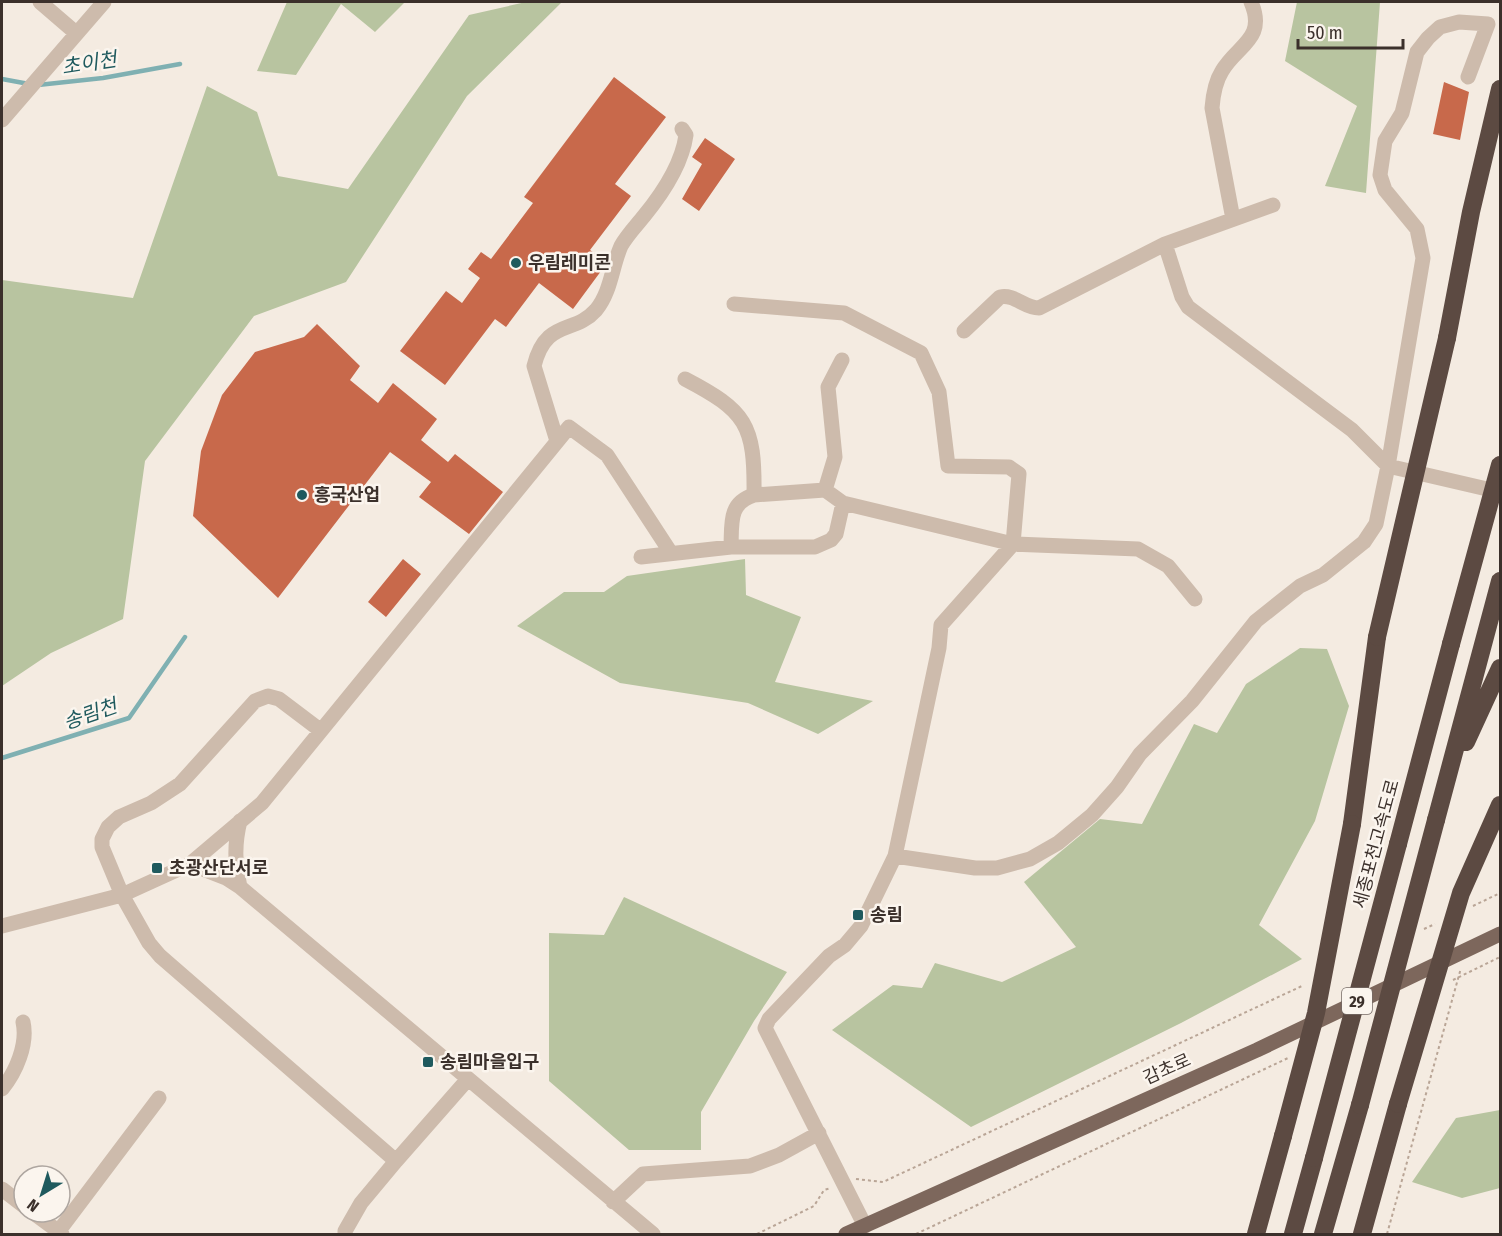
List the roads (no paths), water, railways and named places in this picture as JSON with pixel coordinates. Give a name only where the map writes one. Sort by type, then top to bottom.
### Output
[{"type":"highway","points":[[1447,338],[1471,212],[1500,89]]},
{"type":"highway","points":[[1256,1234],[1316,1012],[1352,824],[1377,637],[1500,125]]},
{"type":"highway","name":"세종포천고속도로","points":[[1293,1234],[1500,465]]},
{"type":"highway","name":"29","points":[[1323,1234],[1500,581]]},
{"type":"highway","points":[[1445,787],[1500,668]]},
{"type":"highway","points":[[1362,1234],[1461,893],[1500,805]]},
{"type":"main road","name":"감초로","points":[[846,1234],[1257,1050],[1500,934]]},
{"type":"street","points":[[40,2],[76,33]]},
{"type":"street","points":[[2,120],[104,2]]},
{"type":"street","points":[[1233,219],[1212,108],[1214,90],[1222,71],[1252,36],[1256,23],[1251,2]]},
{"type":"street","points":[[895,856],[997,868],[1030,860],[1058,843],[1092,815],[1117,788],[1140,754],[1192,701],[1256,621],[1300,586],[1323,575],[1364,542],[1376,525],[1423,258],[1417,229],[1385,190],[1380,175],[1386,141],[1402,113],[1417,52],[1440,27],[1488,24],[1468,77]]},
{"type":"street","points":[[557,441],[534,366],[536,354],[551,334],[596,309],[605,293],[622,243],[661,191],[681,156],[686,135],[682,129]]},
{"type":"street","points":[[964,331],[1000,297],[1011,297],[1025,305],[1039,308],[1165,244],[1274,205]]},
{"type":"street","points":[[1165,244],[1182,297],[1188,307],[1352,430],[1388,466],[1500,492]]},
{"type":"street","points":[[734,304],[844,313],[921,353],[939,392],[948,466],[1009,467],[1018,472],[1013,544],[941,625],[939,648],[895,856],[861,926],[845,945],[829,956],[769,1019],[765,1028],[865,1226]]},
{"type":"street","points":[[825,490],[836,457],[828,387],[842,360]]},
{"type":"street","points":[[685,379],[735,409],[745,425],[752,453],[754,495]]},
{"type":"street","points":[[2,926],[122,895],[190,864],[262,802],[569,427],[607,455],[671,554]]},
{"type":"street","points":[[731,547],[731,518],[739,501],[754,495],[825,490],[843,503],[1013,544],[1138,549],[1168,566],[1195,599]]},
{"type":"street","points":[[641,557],[731,547],[815,547],[836,534],[843,503]]},
{"type":"street","points":[[320,730],[279,699],[268,696],[255,701],[180,784],[152,803],[118,817],[108,827],[102,847],[122,895],[149,943],[160,956],[396,1161]]},
{"type":"street","points":[[240,821],[234,844],[240,887]]},
{"type":"street","points":[[190,864],[226,878],[240,887],[653,1234]]},
{"type":"street","points":[[2,1089],[24,1043],[23,1022]]},
{"type":"street","points":[[345,1234],[361,1203],[468,1079]]},
{"type":"street","points":[[60,1233],[159,1098]]},
{"type":"street","points":[[613,1202],[643,1174],[750,1166],[780,1155],[819,1133]]},
{"type":"waterway","name":"초이천","points":[[38,85],[103,78],[180,64]]},
{"type":"waterway","name":"초이천","points":[[2,79],[29,84]]},
{"type":"waterway","name":"송림천","points":[[2,758],[129,718],[185,637]]},
{"type":"place","name":"우림레미콘","points":[[516,263]]},
{"type":"place","name":"흥국산업","points":[[302,495]]},
{"type":"place","name":"초광산단서로","points":[[157,868]]},
{"type":"place","name":"송림","points":[[858,915]]},
{"type":"place","name":"송림마을입구","points":[[428,1062]]}]
